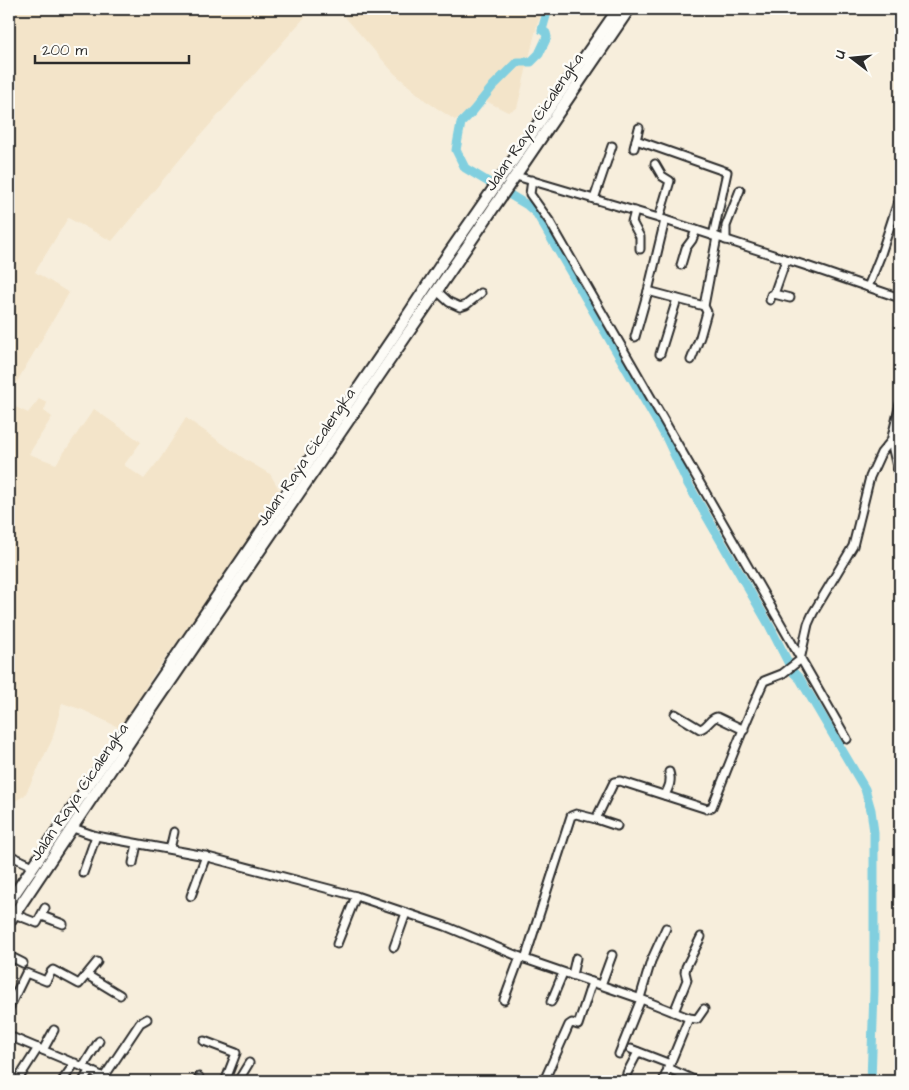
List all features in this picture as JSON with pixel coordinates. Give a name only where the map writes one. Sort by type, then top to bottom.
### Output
[{"type":"highway","name":"Jalan Raya Cicalengka","points":[[9,902],[489,195],[618,9]]},
{"type":"highway","name":"Jalan Raya Cicalengka","points":[[11,918],[629,9]]},
{"type":"highway","points":[[27,875],[36,882]]},
{"type":"street","points":[[634,148],[639,128]]},
{"type":"street","points":[[636,140],[728,172],[715,236],[704,306],[707,312],[692,360]]},
{"type":"street","points":[[594,199],[612,146]]},
{"type":"street","points":[[634,337],[648,291],[670,181],[658,171],[655,164]]},
{"type":"street","points":[[516,176],[662,219],[900,298]]},
{"type":"street","points":[[532,180],[531,195],[542,209],[800,661],[847,739]]},
{"type":"street","points":[[726,240],[726,226],[740,190]]},
{"type":"street","points":[[868,287],[897,205]]},
{"type":"street","points":[[636,212],[632,222],[640,237],[640,248]]},
{"type":"street","points":[[681,265],[686,248],[696,230]]},
{"type":"street","points":[[786,260],[772,297],[790,298]]},
{"type":"street","points":[[437,291],[449,302],[460,307],[466,305],[481,293]]},
{"type":"street","points":[[648,291],[704,306]]},
{"type":"street","points":[[660,354],[677,299]]},
{"type":"street","points":[[596,819],[614,782],[618,781],[624,781],[709,809],[712,807],[752,706],[764,681],[779,675],[800,661],[808,624],[813,613],[853,546],[870,477],[881,453],[891,441],[900,404]]},
{"type":"street","points":[[891,441],[900,480]]},
{"type":"street","points":[[675,714],[700,729],[706,727],[717,716],[744,730]]},
{"type":"street","points":[[665,794],[670,785],[669,772]]},
{"type":"street","points":[[504,1000],[523,958],[571,816],[576,814],[617,826]]},
{"type":"street","points":[[73,828],[96,836],[206,856],[356,896],[469,935],[523,958],[689,1018],[698,1019],[704,1009]]},
{"type":"street","points":[[170,850],[174,832]]},
{"type":"street","points":[[83,873],[96,836]]},
{"type":"street","points":[[133,863],[137,844]]},
{"type":"street","points":[[9,855],[33,866]]},
{"type":"street","points":[[191,896],[206,856]]},
{"type":"street","points":[[337,944],[356,896]]},
{"type":"street","points":[[11,918],[37,923],[44,912],[63,924]]},
{"type":"street","points":[[394,947],[406,913]]},
{"type":"street","points":[[619,1054],[652,961],[666,928]]},
{"type":"street","points":[[674,1012],[687,980],[685,970],[700,937]]},
{"type":"street","points":[[601,985],[612,955]]},
{"type":"street","points":[[9,956],[23,963]]},
{"type":"street","points":[[572,975],[576,958]]},
{"type":"street","points":[[9,1008],[26,972],[46,981],[54,970],[79,984],[96,962]]},
{"type":"street","points":[[551,1002],[563,973]]},
{"type":"street","points":[[87,975],[120,995]]},
{"type":"street","points":[[544,1081],[569,1025],[578,1025],[592,982]]},
{"type":"street","points":[[662,1081],[689,1018]]},
{"type":"street","points":[[9,1036],[87,1068],[108,1080],[140,1023],[147,1019]]},
{"type":"street","points":[[17,1081],[54,1030]]},
{"type":"street","points":[[83,1081],[99,1041]]},
{"type":"street","points":[[204,1041],[236,1053],[226,1079],[229,1081]]},
{"type":"street","points":[[628,1073],[634,1051],[669,1066],[696,1081]]},
{"type":"street","points":[[62,1081],[75,1063]]},
{"type":"street","points":[[238,1081],[249,1063]]},
{"type":"shaded area","points":[[9,9],[312,9],[191,146],[112,241],[68,218],[35,272],[69,293],[9,395]]},
{"type":"shaded area","points":[[338,9],[543,9],[537,25],[517,108],[508,112],[488,102],[476,100],[466,113],[455,120],[426,101],[394,73]]},
{"type":"shaded area","points":[[39,399],[47,403],[44,411],[52,417],[29,454],[56,464],[94,409],[141,442],[124,465],[144,479],[160,459],[186,418],[246,460],[270,474],[280,491],[215,590],[153,675],[122,729],[83,710],[62,703],[52,740],[25,795],[9,805],[9,404],[28,413]]},
{"type":"waterway","points":[[548,9],[542,30],[546,33],[547,37],[539,54],[531,62],[517,62],[461,123],[456,150],[465,168],[527,205],[537,214],[667,439],[688,484],[768,623],[793,672],[800,679],[865,789],[871,810],[874,832],[874,991],[871,1081]]}]
